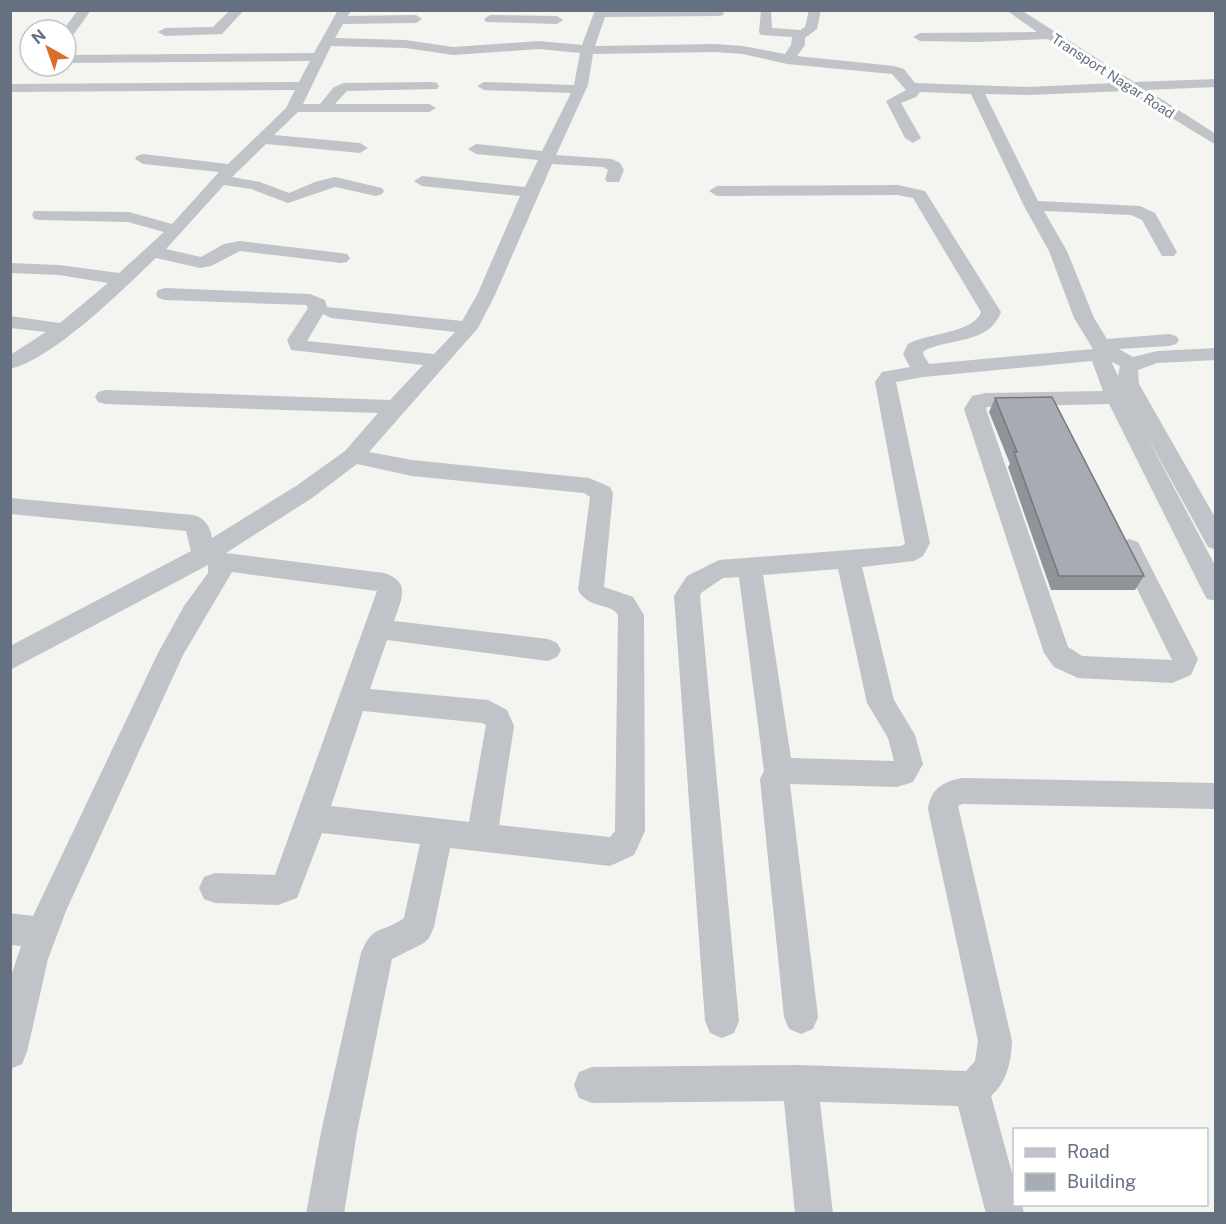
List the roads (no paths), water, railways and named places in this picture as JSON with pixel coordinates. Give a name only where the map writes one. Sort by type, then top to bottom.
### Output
[{"type":"street","points":[[165,32],[217,31],[238,10]]},
{"type":"street","points":[[766,14],[766,32],[800,34],[811,29],[815,10]]},
{"type":"street","name":"Transport Nagar Road","points":[[1012,10],[1215,141]]},
{"type":"street","points":[[10,659],[67,626],[214,556],[353,456],[468,328],[495,275],[530,192],[579,89],[587,50],[600,12],[719,12]]},
{"type":"street","points":[[10,363],[33,351],[88,311],[176,230],[226,175],[294,108],[323,55],[341,15],[416,19]]},
{"type":"street","points":[[484,32],[491,15],[556,20]]},
{"type":"street","points":[[788,60],[798,45],[800,34]]},
{"type":"street","points":[[920,37],[976,38],[1050,35]]},
{"type":"street","points":[[78,59],[323,55],[405,44],[445,51],[539,45],[587,50],[722,49],[788,60],[894,70],[899,72],[908,86],[915,88],[1010,92],[1215,83]]},
{"type":"street","points":[[10,88],[304,86]]},
{"type":"street","points":[[484,86],[579,89]]},
{"type":"street","points":[[294,108],[324,108],[421,108],[428,87],[344,87],[324,108]]},
{"type":"street","points":[[913,138],[893,100],[907,96],[915,88]]},
{"type":"street","points":[[976,90],[1032,206],[1058,250],[1084,318],[1102,352],[1102,363],[1116,397],[1209,564],[1215,592]]},
{"type":"street","points":[[263,139],[360,148]]},
{"type":"street","points":[[476,149],[606,162],[614,166],[616,171],[613,179]]},
{"type":"street","points":[[143,159],[226,175],[283,196],[294,197],[321,185],[335,182],[376,191]]},
{"type":"street","points":[[422,181],[530,192]]},
{"type":"street","points":[[717,191],[898,190],[919,194],[991,312],[990,320],[985,326],[937,339],[915,348],[913,354],[923,371]]},
{"type":"street","points":[[1032,206],[1134,210],[1149,217],[1168,252]]},
{"type":"street","points":[[40,215],[129,217],[176,230]]},
{"type":"street","points":[[153,251],[198,262],[207,261],[229,247],[240,246],[341,258]]},
{"type":"street","points":[[10,268],[59,270],[122,279]]},
{"type":"street","points":[[165,294],[310,300],[318,304],[317,308],[297,340],[298,346],[439,361]]},
{"type":"street","points":[[331,312],[468,328]]},
{"type":"street","points":[[10,322],[64,329]]},
{"type":"street","points":[[1102,352],[1111,344],[1215,336]]},
{"type":"street","points":[[722,1021],[687,597],[691,585],[701,577],[719,569],[848,561],[905,555],[914,550],[918,543],[885,382],[896,374],[1102,352],[1131,364]]},
{"type":"street","points":[[1215,354],[1143,359],[1131,364],[1127,371],[1129,384],[1215,541]]},
{"type":"street","points":[[105,397],[395,407]]},
{"type":"street","points":[[1116,397],[1057,408],[986,400],[979,401],[975,409],[1057,653],[1078,667],[1172,672],[1178,670],[1184,666],[1185,659],[1116,523]]},
{"type":"street","points":[[312,818],[610,852],[627,842],[630,831],[631,615],[625,603],[598,596],[591,590],[602,493],[589,486],[412,468],[353,456]]},
{"type":"street","points":[[10,506],[193,523],[199,530],[200,545],[214,556],[384,582],[390,587],[390,594],[378,629],[286,887],[279,890],[215,888]]},
{"type":"street","points":[[10,1052],[32,959],[52,908],[171,653],[193,613],[220,574],[214,556]]},
{"type":"street","points":[[801,1017],[775,778],[786,771],[897,774],[907,770],[909,764],[901,735],[881,703],[848,561]]},
{"type":"street","points":[[750,567],[779,774]]},
{"type":"street","points":[[378,629],[548,650]]},
{"type":"street","points":[[353,699],[488,712],[498,718],[500,726],[482,836]]},
{"type":"street","points":[[592,1085],[800,1083],[971,1089],[985,1079],[994,1062],[995,1041],[942,809],[944,800],[952,793],[962,791],[1215,796]]},
{"type":"street","points":[[325,1214],[344,1108],[377,953],[386,942],[406,936],[418,927],[438,831]]},
{"type":"street","points":[[10,929],[43,933]]},
{"type":"street","points":[[800,1083],[814,1214]]},
{"type":"street","points":[[971,1089],[1005,1214]]}]
